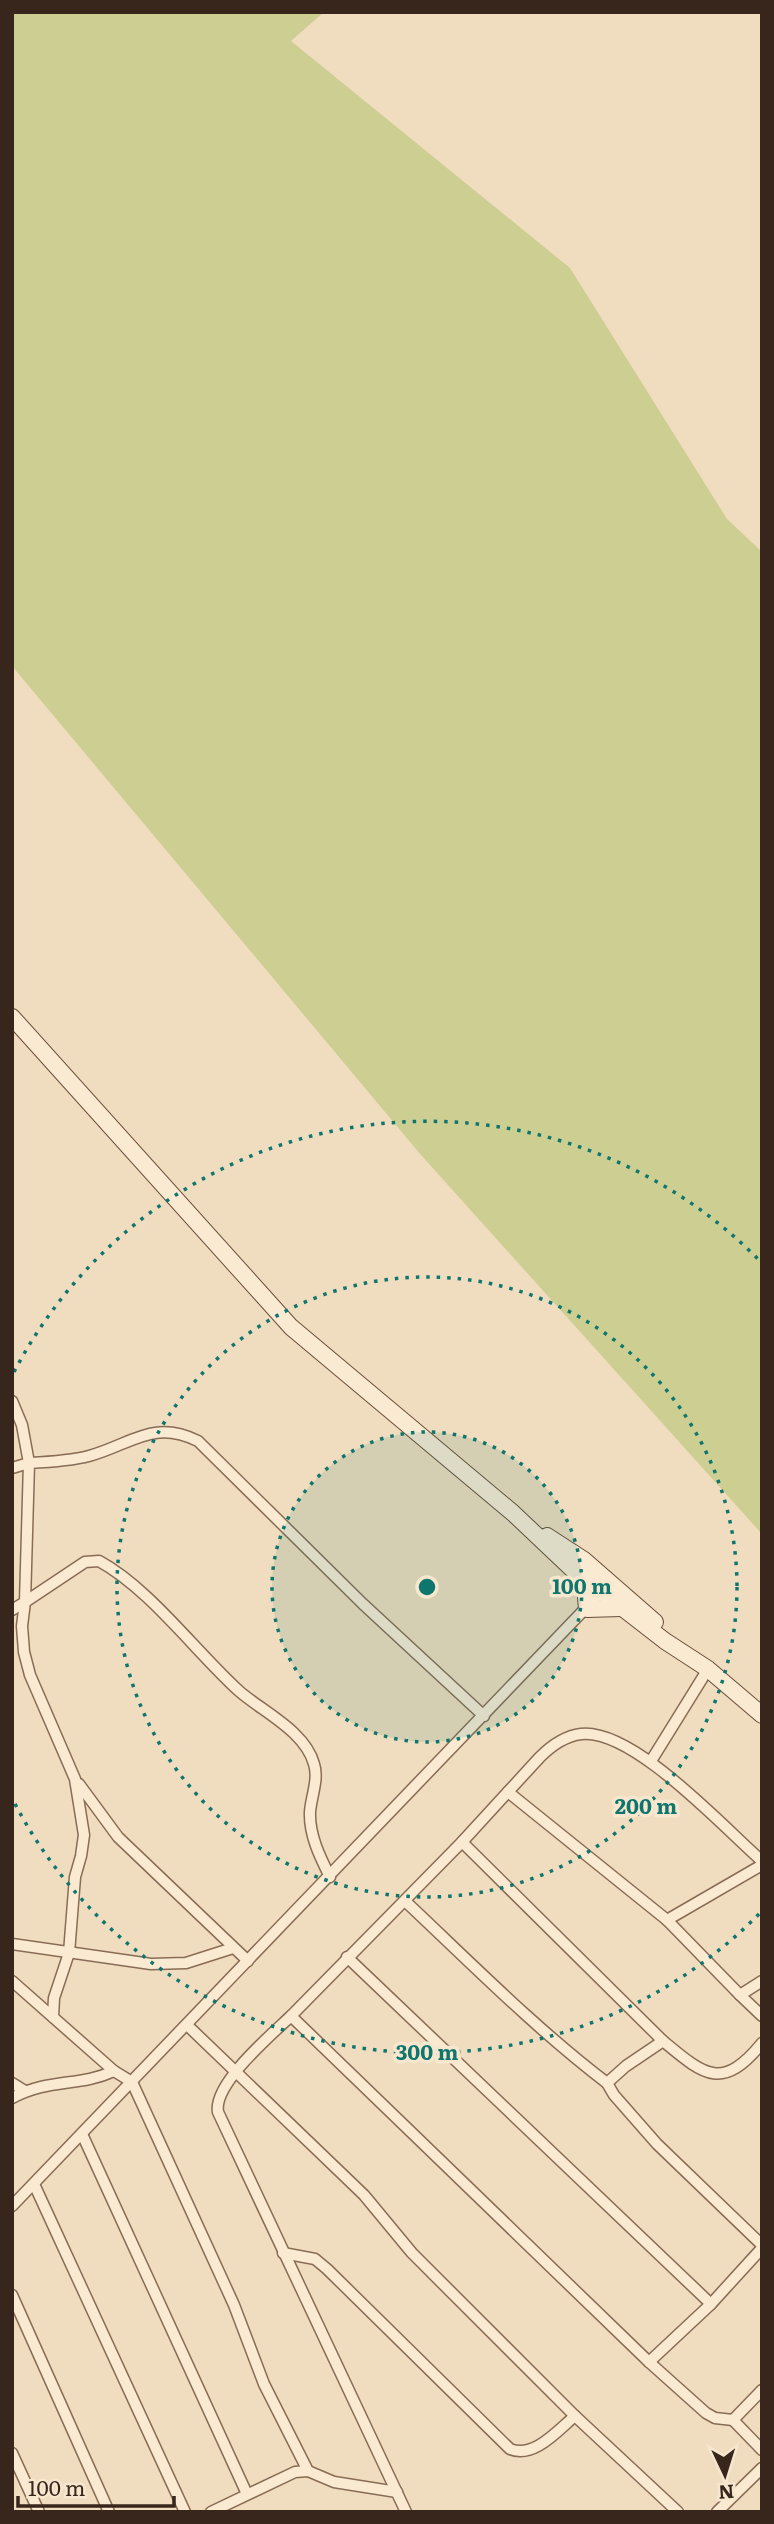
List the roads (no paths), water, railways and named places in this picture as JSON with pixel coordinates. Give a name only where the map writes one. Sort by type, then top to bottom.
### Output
[{"type":"street","points":[[12,1017],[291,1327],[513,1513],[579,1575],[606,1588],[683,1651]]},
{"type":"street","points":[[12,1401],[22,1425],[29,1464],[22,1626],[23,1652],[30,1675],[75,1779],[118,1837],[248,1961]]},
{"type":"street","points":[[12,1468],[89,1456],[145,1434],[164,1430],[181,1433],[198,1441],[363,1604],[484,1716]]},
{"type":"street","points":[[513,1513],[584,1560],[621,1608],[708,1669],[762,1715]]},
{"type":"street","points":[[12,1610],[92,1560],[106,1564],[138,1590],[240,1692],[285,1724],[307,1749],[316,1775],[310,1813],[311,1825],[319,1856],[330,1877]]},
{"type":"street","points":[[579,1575],[585,1586],[587,1609]]},
{"type":"street","points":[[12,2206],[606,1588]]},
{"type":"street","points":[[587,1609],[621,1608]]},
{"type":"street","points":[[650,1760],[708,1669]]},
{"type":"street","points":[[406,2512],[218,2112],[219,2099],[236,2072],[405,1901],[550,1747],[582,1734],[615,1740],[650,1760],[760,1857],[667,1920]]},
{"type":"street","points":[[53,2017],[54,1998],[69,1953],[75,1877],[82,1856],[83,1835],[75,1779]]},
{"type":"street","points":[[508,1791],[667,1920],[762,2016]]},
{"type":"street","points":[[462,1842],[663,2041],[706,2073],[723,2074],[738,2068],[762,2043]]},
{"type":"street","points":[[405,1901],[530,2019],[607,2083],[614,2095],[657,2144],[762,2246],[711,2304],[649,2362]]},
{"type":"street","points":[[12,1944],[151,1964],[186,1963],[233,1948]]},
{"type":"street","points":[[347,1957],[711,2304]]},
{"type":"street","points":[[12,1980],[114,2071],[132,2081],[234,2305],[264,2384],[309,2471]]},
{"type":"street","points":[[740,1995],[762,1981]]},
{"type":"street","points":[[291,2016],[649,2362],[706,2413],[715,2418],[733,2420],[762,2449]]},
{"type":"street","points":[[187,2025],[364,2195],[412,2253],[575,2416],[678,2512]]},
{"type":"street","points":[[607,2083],[626,2066],[663,2041]]},
{"type":"street","points":[[12,2098],[25,2091],[56,2082],[92,2080],[114,2071]]},
{"type":"street","points":[[12,2083],[25,2091]]},
{"type":"street","points":[[82,2134],[247,2494]]},
{"type":"street","points":[[34,2184],[185,2512]]},
{"type":"street","points":[[283,2253],[315,2259],[327,2269],[517,2452],[537,2447],[575,2416]]},
{"type":"street","points":[[12,2295],[109,2512]]},
{"type":"street","points":[[733,2420],[762,2390]]},
{"type":"street","points":[[12,2453],[39,2512]]},
{"type":"street","points":[[717,2512],[762,2468]]},
{"type":"street","points":[[211,2512],[295,2472],[309,2471],[334,2482],[397,2492]]}]
